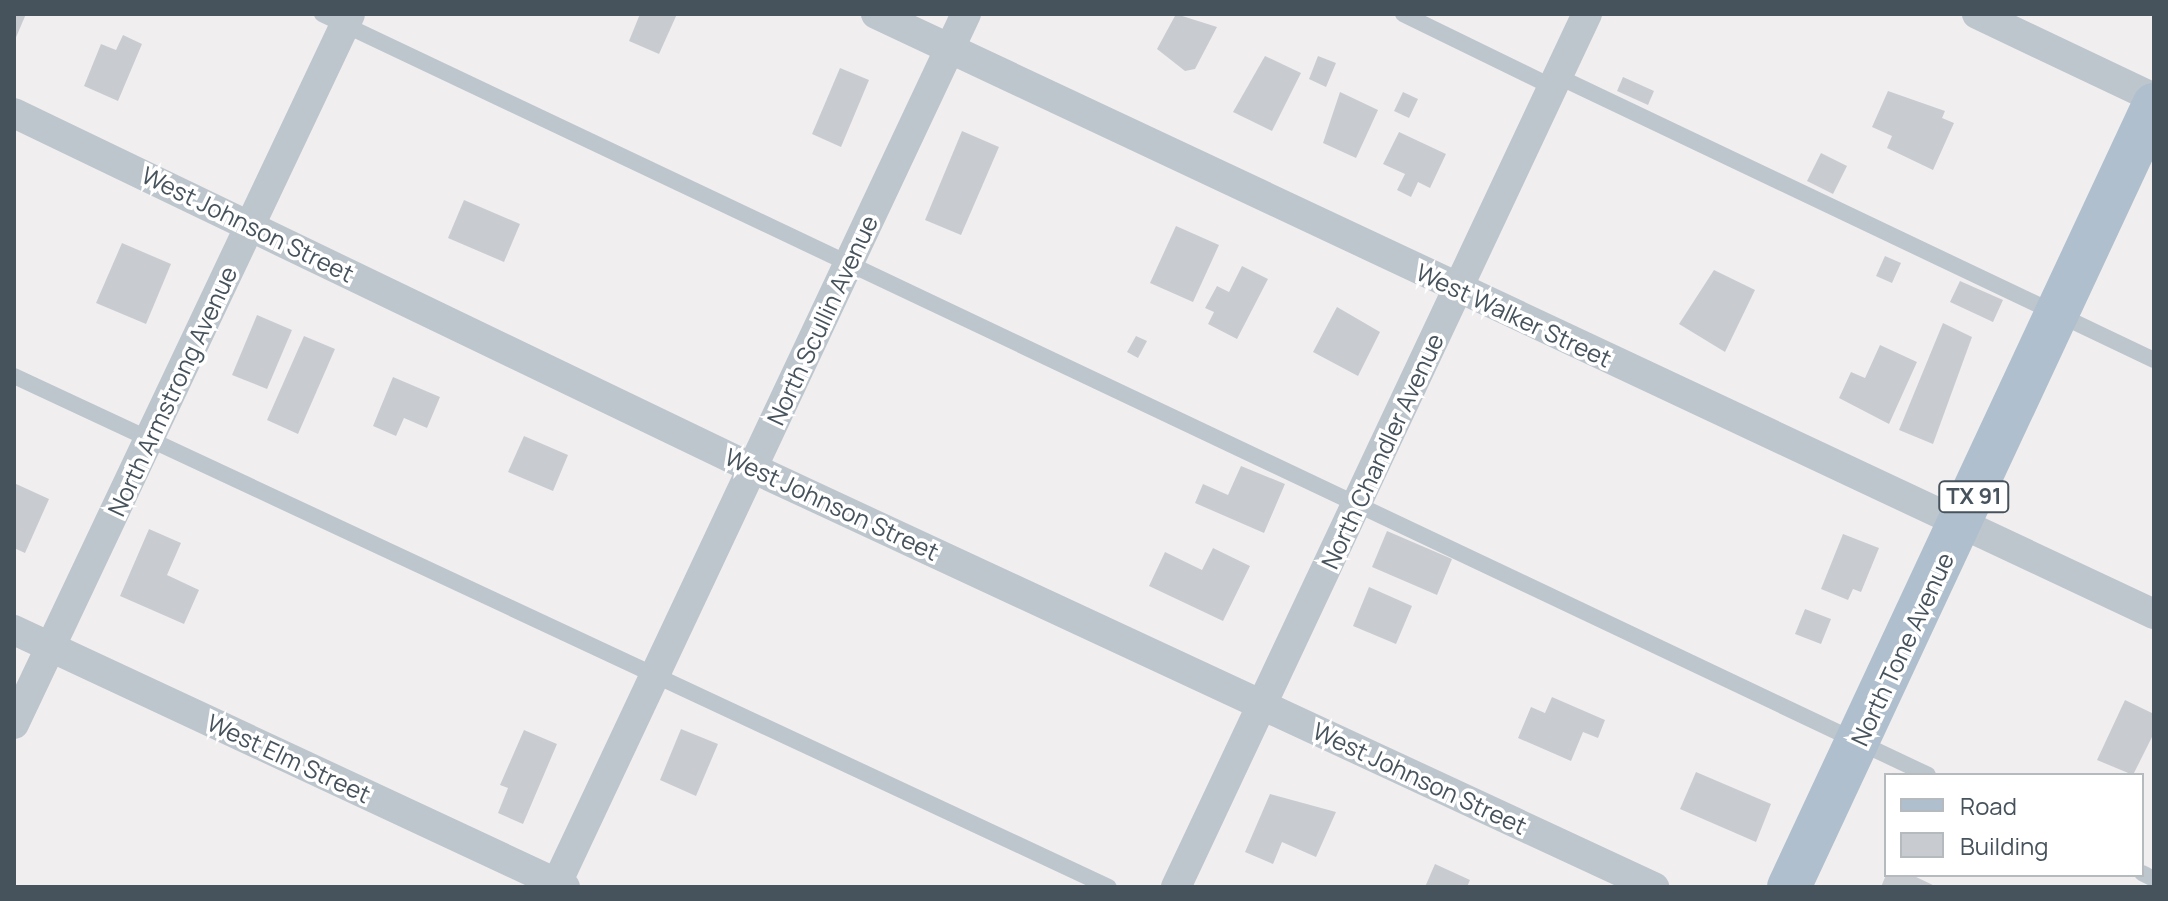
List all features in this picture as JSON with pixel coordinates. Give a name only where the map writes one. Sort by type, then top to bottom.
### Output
[{"type":"main road","name":"North Tone Avenue","points":[[1789,887],[2154,105]]},
{"type":"street","name":"West Walker Street","points":[[876,14],[2154,614]]},
{"type":"street","name":"North Scullin Avenue","points":[[559,886],[653,678],[966,14]]},
{"type":"street","name":"North Chandler Avenue","points":[[1176,887],[1587,14]]},
{"type":"street","points":[[1977,14],[2154,98]]},
{"type":"street","name":"North Armstrong Avenue","points":[[14,724],[250,225],[339,18]]},
{"type":"street","name":"West Johnson Street","points":[[14,113],[752,468],[1654,887]]},
{"type":"street","name":"West Elm Street","points":[[14,630],[559,886]]},
{"type":"lane","points":[[1403,14],[2154,360]]},
{"type":"lane","points":[[339,18],[1358,500],[1924,773]]},
{"type":"lane","points":[[14,376],[653,678],[1109,887]]},
{"type":"building","points":[[14,14],[26,14],[14,42]]},
{"type":"building","points":[[640,14],[677,14],[659,54],[629,41]]},
{"type":"building","points":[[1176,14],[1217,27],[1195,69],[1185,71],[1157,49]]},
{"type":"building","points":[[123,35],[142,44],[118,101],[84,86],[101,44],[116,50]]},
{"type":"building","points":[[1265,56],[1301,73],[1272,131],[1233,112]]},
{"type":"building","points":[[1318,56],[1336,63],[1326,87],[1309,79]]},
{"type":"building","points":[[840,68],[869,80],[841,147],[812,134]]},
{"type":"building","points":[[1623,77],[1654,91],[1648,105],[1617,91]]},
{"type":"building","points":[[1888,91],[1945,111],[1942,118],[1954,123],[1933,170],[1887,148],[1892,136],[1872,127]]},
{"type":"building","points":[[1340,92],[1378,110],[1356,158],[1323,143]]},
{"type":"building","points":[[1403,92],[1418,99],[1409,118],[1394,111]]},
{"type":"building","points":[[962,131],[999,147],[961,235],[925,220]]},
{"type":"building","points":[[1399,132],[1446,154],[1430,188],[1418,182],[1411,197],[1397,190],[1405,174],[1383,164]]},
{"type":"building","points":[[1821,153],[1847,166],[1833,194],[1807,181]]},
{"type":"building","points":[[464,200],[520,224],[504,262],[448,238]]},
{"type":"building","points":[[1176,226],[1219,245],[1193,302],[1150,283]]},
{"type":"building","points":[[122,243],[171,264],[146,324],[96,303]]},
{"type":"building","points":[[1885,256],[1901,263],[1892,283],[1876,276]]},
{"type":"building","points":[[1242,266],[1268,279],[1237,339],[1208,324],[1214,312],[1205,308],[1217,286],[1229,292]]},
{"type":"building","points":[[1714,270],[1755,290],[1725,352],[1679,324]]},
{"type":"building","points":[[1960,281],[2003,300],[1993,322],[1950,302]]},
{"type":"building","points":[[1337,307],[1380,332],[1358,376],[1313,352]]},
{"type":"building","points":[[257,315],[292,330],[267,389],[232,375]]},
{"type":"building","points":[[1943,323],[1972,337],[1933,444],[1899,430]]},
{"type":"building","points":[[304,336],[335,349],[298,434],[267,420]]},
{"type":"building","points":[[1136,336],[1147,341],[1138,358],[1127,352]]},
{"type":"building","points":[[1880,345],[1917,362],[1889,424],[1839,398],[1851,372],[1865,378]]},
{"type":"building","points":[[393,377],[440,397],[427,428],[404,418],[396,436],[373,426]]},
{"type":"building","points":[[524,436],[568,455],[553,491],[508,472]]},
{"type":"building","points":[[1241,466],[1285,484],[1264,533],[1195,503],[1203,484],[1228,495]]},
{"type":"building","points":[[14,483],[49,499],[25,553],[14,548]]},
{"type":"building","points":[[149,529],[181,543],[167,575],[199,590],[184,624],[120,596]]},
{"type":"building","points":[[1387,531],[1452,559],[1437,595],[1372,567]]},
{"type":"building","points":[[1843,534],[1879,548],[1861,592],[1853,589],[1848,600],[1821,589]]},
{"type":"building","points":[[1213,548],[1250,566],[1223,621],[1149,586],[1165,552],[1202,570]]},
{"type":"building","points":[[1369,587],[1412,606],[1396,644],[1353,626]]},
{"type":"building","points":[[1805,609],[1831,619],[1821,644],[1795,634]]},
{"type":"building","points":[[1552,697],[1605,720],[1598,738],[1583,732],[1571,761],[1518,738],[1531,707],[1545,713]]},
{"type":"building","points":[[2125,700],[2154,714],[2154,733],[2134,773],[2097,760]]},
{"type":"building","points":[[681,729],[718,744],[696,796],[660,780]]},
{"type":"building","points":[[524,730],[557,744],[523,824],[498,813],[508,788],[500,785]]},
{"type":"building","points":[[1696,772],[1771,804],[1756,842],[1680,809]]},
{"type":"building","points":[[1270,794],[1336,812],[1316,857],[1282,842],[1273,864],[1245,852]]},
{"type":"building","points":[[1435,864],[1470,880],[1467,887],[1425,887]]},
{"type":"building","points":[[1885,877],[1916,877],[1937,887],[1881,887]]}]
